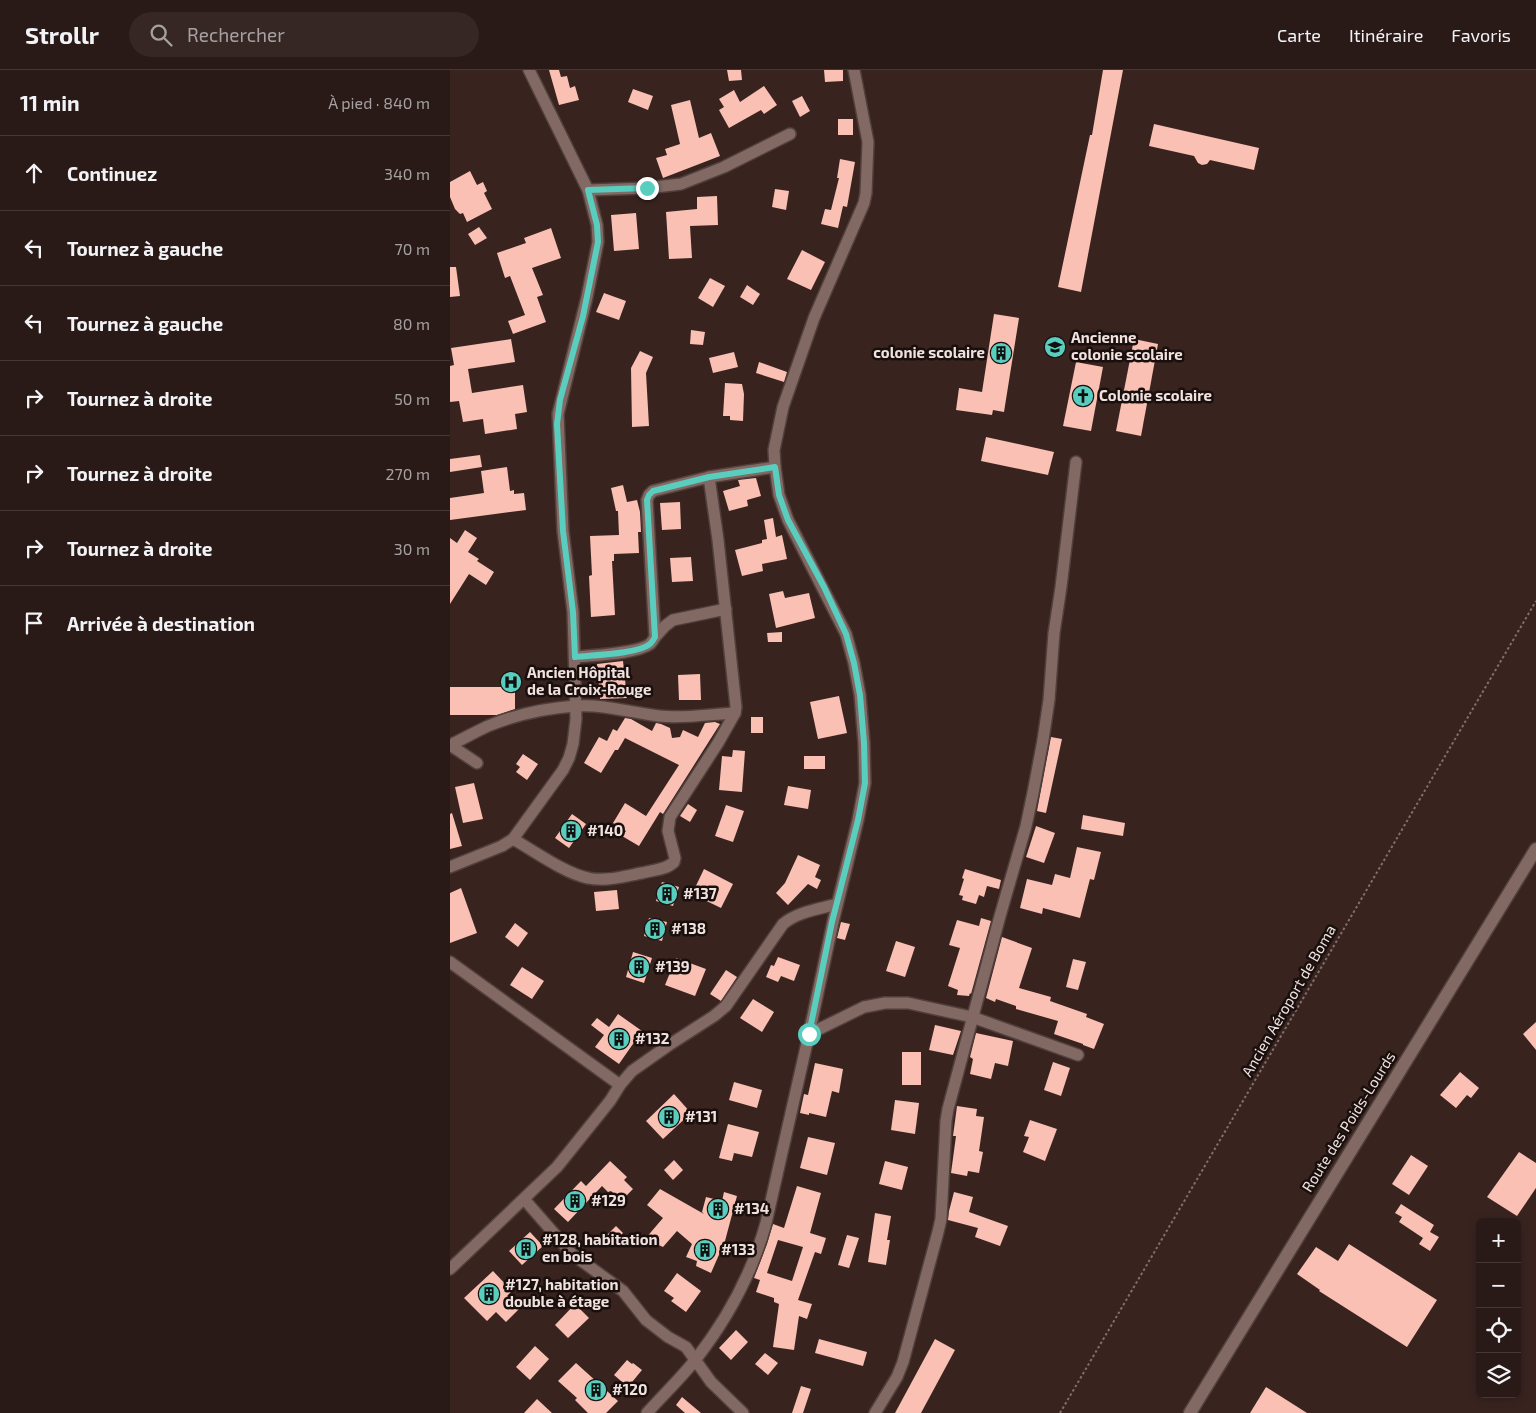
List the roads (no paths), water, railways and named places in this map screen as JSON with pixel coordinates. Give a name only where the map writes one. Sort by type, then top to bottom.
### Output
[{"type":"street","points":[[450,867],[502,846],[513,839],[570,758],[576,719],[573,612],[563,531],[558,419],[560,400],[587,297],[598,242],[597,225],[588,190],[529,70]]},
{"type":"street","points":[[647,1413],[695,1360],[719,1328],[746,1280],[759,1249],[865,783],[860,695],[854,663],[846,634],[824,587],[788,520],[779,495],[774,450],[783,407],[814,318],[864,203],[868,142],[854,70]]},
{"type":"street","points":[[588,190],[647,188],[681,184],[724,167],[790,134]]},
{"type":"street","points":[[875,1413],[897,1377],[903,1362],[938,1232],[941,1219],[946,1115],[1026,826],[1043,740],[1052,669],[1054,633],[1076,462]]},
{"type":"street","points":[[655,637],[647,500],[649,495],[653,491],[709,477],[775,467]]},
{"type":"street","points":[[513,839],[575,875],[590,879],[625,876],[664,868],[674,862],[675,858],[668,831],[670,817],[718,743],[735,713],[736,706],[709,477]]},
{"type":"street","points":[[575,657],[630,651],[644,647],[651,643],[665,626],[673,620],[726,609]]},
{"type":"street","points":[[477,763],[450,745],[486,727],[527,714],[576,706],[592,706],[675,717],[735,713]]},
{"type":"street","name":"Route des Poids-Lourds","points":[[1190,1413],[1536,848]]},
{"type":"street","points":[[450,1269],[557,1168],[632,1071],[726,1006],[783,924],[789,919],[837,904]]},
{"type":"street","points":[[450,962],[620,1085]]},
{"type":"street","points":[[809,1034],[864,1008],[886,1003],[908,1003],[972,1017],[1078,1055]]},
{"type":"street","points":[[524,1199],[572,1254],[623,1291],[646,1320],[668,1337],[686,1347],[711,1382],[744,1413]]},
{"type":"place","name":"Ancienne colonie scolaire","points":[[1055,347]]},
{"type":"place","name":"colonie scolaire","points":[[1001,353]]},
{"type":"place","name":"Colonie scolaire","points":[[1083,396]]},
{"type":"place","name":"Ancien Hôpital de la Croix-Rouge","points":[[511,682]]},
{"type":"place","name":"#140","points":[[571,831]]},
{"type":"place","name":"#137","points":[[667,894]]},
{"type":"place","name":"#138","points":[[655,929]]},
{"type":"place","name":"#139","points":[[639,967]]},
{"type":"place","name":"#132","points":[[619,1039]]},
{"type":"place","name":"#131","points":[[669,1117]]},
{"type":"place","name":"#129","points":[[575,1201]]},
{"type":"place","name":"#134","points":[[718,1209]]},
{"type":"place","name":"#128, habitation en bois","points":[[526,1249]]},
{"type":"place","name":"#133","points":[[705,1250]]},
{"type":"place","name":"#127, habitation double à étage","points":[[489,1294]]},
{"type":"place","name":"#120","points":[[596,1390]]}]
